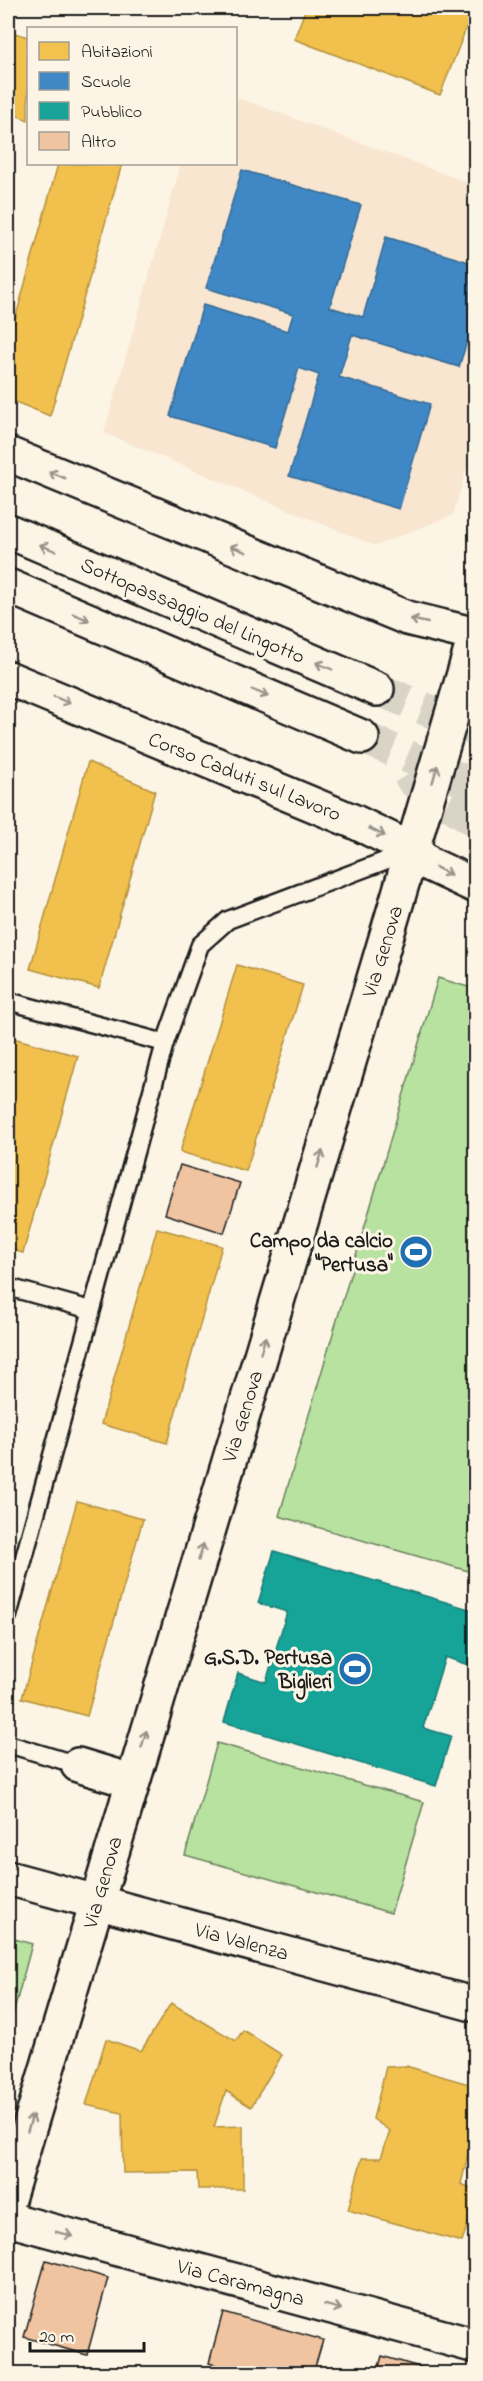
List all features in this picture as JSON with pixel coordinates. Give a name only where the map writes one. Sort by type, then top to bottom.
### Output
[{"type":"street","points":[[8,454],[406,618],[475,634]]},
{"type":"street","name":"Sottopassaggio del Lingotto","points":[[8,531],[378,689]]},
{"type":"street","points":[[8,586],[362,737]]},
{"type":"street","name":"Via Genova","points":[[8,2199],[131,1781],[413,850],[475,634]]},
{"type":"street","name":"Corso Caduti sul Lavoro","points":[[8,678],[355,822],[413,850],[429,864],[476,886]]},
{"type":"street","points":[[78,1765],[131,1781]]},
{"type":"street","name":"Via Valenza","points":[[8,1878],[476,2005]]},
{"type":"street","name":"Via Caramagna","points":[[8,2218],[476,2346]]},
{"type":"lane","points":[[8,1616],[13,1579],[165,1043],[200,945],[228,920],[413,850]]},
{"type":"lane","points":[[8,1001],[165,1043]]},
{"type":"lane","points":[[8,1287],[91,1310]]},
{"type":"lane","points":[[8,1744],[78,1765]]},
{"type":"shaded area","points":[[237,97],[475,185],[475,440],[453,515],[375,546],[104,433],[181,165],[237,165]]},
{"type":"green space","name":"Campo da calcio \"Pertusa\"","points":[[438,978],[475,989],[475,1573],[279,1516]]},
{"type":"green space","points":[[217,1743],[424,1802],[391,1913],[185,1855]]},
{"type":"green space","points":[[8,1937],[32,1944],[8,2033]]},
{"type":"building: Abitazioni","points":[[306,8],[474,8],[440,95],[294,39]]},
{"type":"building: Abitazioni","points":[[8,31],[27,37],[27,120],[8,112]]},
{"type":"building: Abitazioni","points":[[58,165],[122,165],[50,416],[8,399],[8,345]]},
{"type":"building: Abitazioni","points":[[88,762],[155,791],[99,988],[30,969]]},
{"type":"building: Abitazioni","points":[[237,965],[303,985],[246,1171],[180,1152]]},
{"type":"building: Abitazioni","points":[[13,1038],[78,1056],[23,1253],[8,1249],[8,1056]]},
{"type":"building: Abitazioni","points":[[157,1228],[222,1246],[167,1443],[101,1424]]},
{"type":"building: Abitazioni","points":[[77,1501],[143,1519],[87,1716],[22,1698]]},
{"type":"building: Abitazioni","points":[[171,2003],[236,2041],[243,2030],[282,2055],[251,2107],[226,2091],[214,2127],[243,2126],[243,2189],[198,2189],[197,2172],[123,2173],[122,2113],[86,2105],[106,2039],[141,2051]]},
{"type":"building: Abitazioni","points":[[406,2066],[476,2086],[476,2147],[470,2146],[461,2184],[476,2190],[476,2199],[462,2242],[348,2210],[362,2158],[381,2158],[390,2131],[373,2119],[386,2067]]},
{"type":"building: Scuole","points":[[242,170],[361,205],[330,307],[363,317],[386,237],[476,264],[476,313],[459,367],[352,335],[339,377],[430,404],[399,509],[289,476],[319,375],[299,368],[275,448],[170,416],[203,305],[288,331],[293,314],[206,288]]},
{"type":"building: Pubblico","name":"G.S.D. Pertusa Biglieri","points":[[274,1551],[476,1611],[476,1652],[471,1666],[445,1657],[423,1728],[451,1736],[436,1786],[224,1722],[238,1673],[266,1682],[287,1612],[258,1603]]},
{"type":"building: Altro","points":[[180,1165],[240,1183],[224,1233],[165,1214]]},
{"type":"building: Altro","points":[[46,2260],[108,2278],[87,2355],[24,2337]]},
{"type":"building: Altro","points":[[223,2312],[323,2340],[313,2374],[246,2374],[209,2363]]},
{"type":"building: Altro","points":[[382,2356],[443,2374],[377,2374]]},
{"type":"tunnel","points":[[377,689],[476,730]]},
{"type":"tunnel","points":[[362,737],[476,786]]},
{"type":"tunnel","points":[[409,774],[413,781],[476,821]]},
{"type":"place","name":"Campo da calcio \"Pertusa\"","points":[[416,1252]]},
{"type":"place","name":"G.S.D. Pertusa Biglieri","points":[[355,1669]]}]
